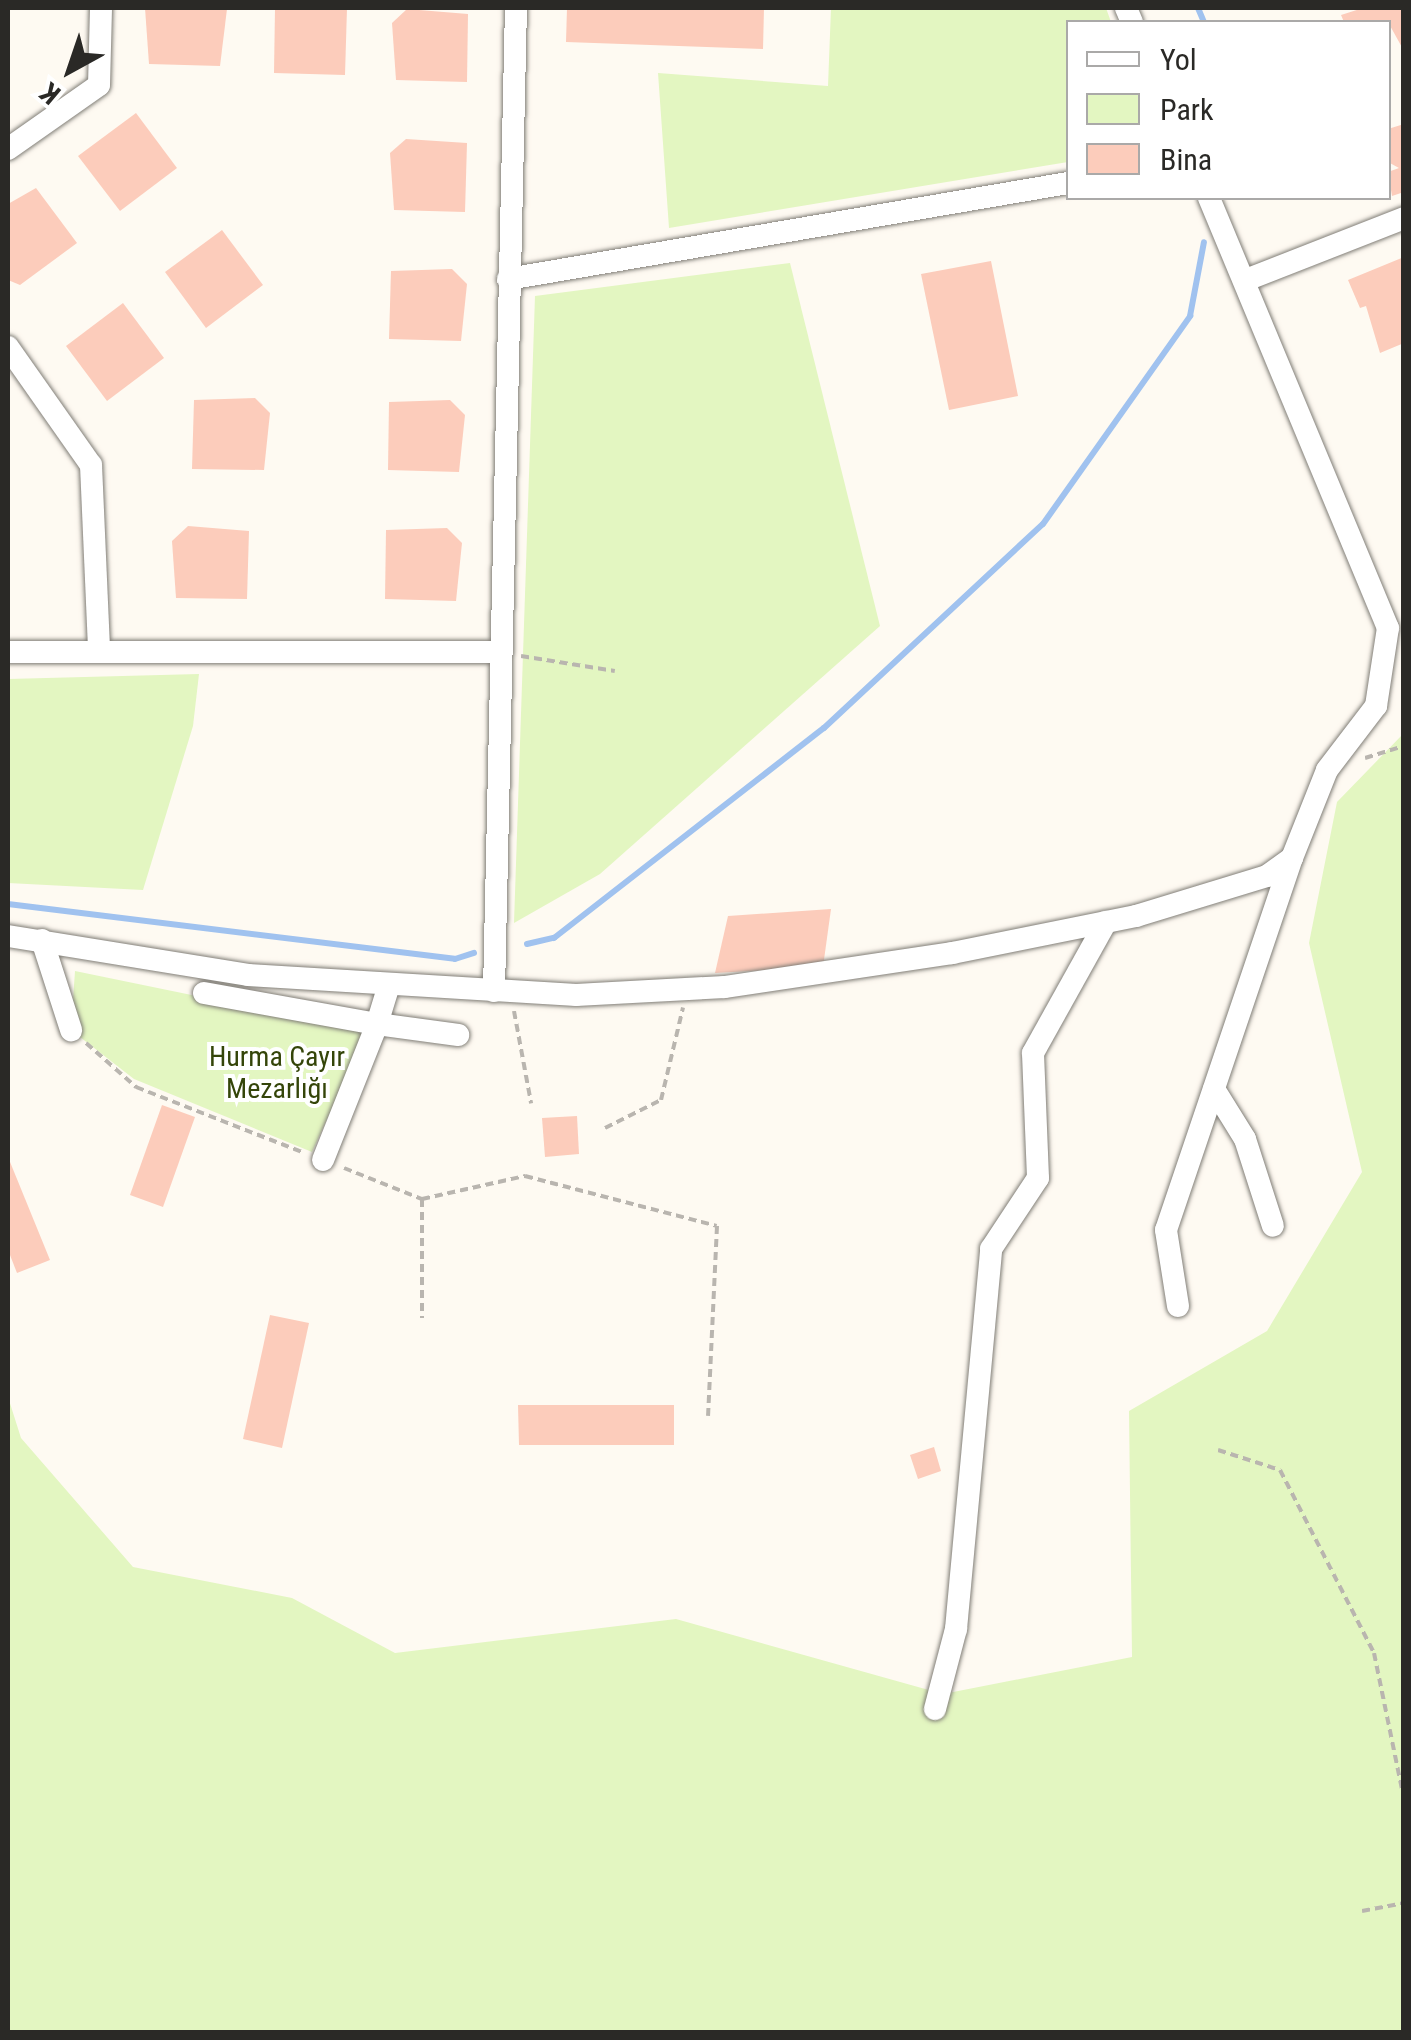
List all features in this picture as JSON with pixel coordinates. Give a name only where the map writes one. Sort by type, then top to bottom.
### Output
[{"type":"street","points":[[8,149],[99,84],[101,8]]},
{"type":"street","points":[[502,992],[496,652],[516,8]]},
{"type":"street","points":[[508,279],[1066,183]]},
{"type":"street","points":[[1178,1306],[1166,1230],[1292,858],[1327,770],[1376,706],[1388,628],[1211,200]]},
{"type":"street","points":[[1246,280],[1404,218]]},
{"type":"street","points":[[8,347],[91,465],[99,647]]},
{"type":"street","points":[[8,652],[99,647],[496,652]]},
{"type":"street","points":[[8,936],[42,940],[120,960],[389,985],[502,992],[688,989],[836,973],[1106,922],[1267,876],[1292,858]]},
{"type":"street","points":[[935,1709],[956,1629],[992,1249],[1038,1178],[1033,1053],[1106,922]]},
{"type":"street","points":[[42,940],[71,1030]]},
{"type":"street","points":[[323,1160],[378,1024],[389,985]]},
{"type":"street","points":[[204,993],[458,1036]]},
{"type":"street","points":[[1214,1089],[1245,1139],[1273,1226]]},
{"type":"path","points":[[496,652],[615,671]]},
{"type":"path","points":[[604,1128],[661,1100],[688,989]]},
{"type":"path","points":[[502,992],[531,1103]]},
{"type":"path","points":[[71,1030],[136,1087],[422,1199],[525,1176],[717,1226],[708,1416]]},
{"type":"path","points":[[422,1199],[422,1318]]},
{"type":"path","points":[[1218,1450],[1280,1470],[1374,1653],[1404,1799]]},
{"type":"path","points":[[1362,1911],[1404,1903]]},
{"type":"green space","points":[[831,8],[1106,8],[1110,20],[1066,20],[1066,162],[669,228],[658,73],[828,86]]},
{"type":"green space","points":[[790,263],[880,626],[600,874],[514,923],[535,296]]},
{"type":"green space","points":[[199,674],[193,726],[143,890],[8,883],[8,679]]},
{"type":"green space","points":[[1403,734],[1403,2032],[8,2032],[8,1397],[21,1438],[133,1567],[292,1598],[395,1653],[676,1619],[943,1694],[1132,1657],[1129,1411],[1267,1331],[1362,1172],[1309,943],[1337,802]]},
{"type":"green space","name":"Hurma Çayır Mezarlığı","points":[[75,971],[367,1031],[312,1152],[134,1079],[71,1030]]},
{"type":"building","points":[[145,8],[227,9],[220,66],[149,64]]},
{"type":"building","points":[[275,8],[347,8],[345,75],[274,73]]},
{"type":"building","points":[[567,8],[764,8],[763,49],[566,42]]},
{"type":"building","points":[[1363,8],[1404,8],[1404,51],[1391,20],[1343,20],[1341,15]]},
{"type":"building","points":[[407,9],[468,14],[467,82],[396,80],[392,23]]},
{"type":"building","points":[[136,113],[177,168],[120,211],[78,156]]},
{"type":"building","points":[[1404,124],[1404,192],[1392,196],[1391,171],[1399,168],[1391,164],[1391,128]]},
{"type":"building","points":[[406,139],[467,143],[465,212],[394,210],[390,153]]},
{"type":"building","points":[[36,188],[77,243],[20,285],[8,280],[8,204]]},
{"type":"building","points":[[222,230],[263,285],[206,328],[165,272]]},
{"type":"building","points":[[1404,257],[1404,343],[1380,353],[1366,306],[1360,308],[1348,280]]},
{"type":"building","points":[[991,261],[1018,396],[949,410],[921,274]]},
{"type":"building","points":[[452,269],[467,284],[461,341],[389,339],[391,271]]},
{"type":"building","points":[[123,303],[164,358],[107,401],[66,346]]},
{"type":"building","points":[[255,398],[270,413],[264,470],[192,469],[194,400]]},
{"type":"building","points":[[450,400],[465,415],[459,472],[388,470],[389,402]]},
{"type":"building","points":[[188,526],[249,531],[247,599],[176,598],[172,541]]},
{"type":"building","points":[[447,528],[462,543],[456,601],[385,599],[386,530]]},
{"type":"building","points":[[831,909],[823,967],[715,973],[728,916]]},
{"type":"building","points":[[162,1105],[195,1117],[163,1207],[130,1195]]},
{"type":"building","points":[[577,1116],[579,1154],[545,1157],[542,1118]]},
{"type":"building","points":[[8,1157],[50,1260],[17,1273],[8,1250]]},
{"type":"building","points":[[270,1315],[309,1323],[282,1448],[243,1439]]},
{"type":"building","points":[[518,1405],[674,1405],[674,1445],[519,1445]]},
{"type":"building","points":[[934,1447],[941,1471],[918,1479],[910,1455]]},
{"type":"waterway","points":[[1198,8],[1203,20]]},
{"type":"waterway","points":[[527,944],[554,938],[824,728],[1043,524],[1190,316],[1204,242]]},
{"type":"waterway","points":[[8,904],[455,959],[474,953]]}]
